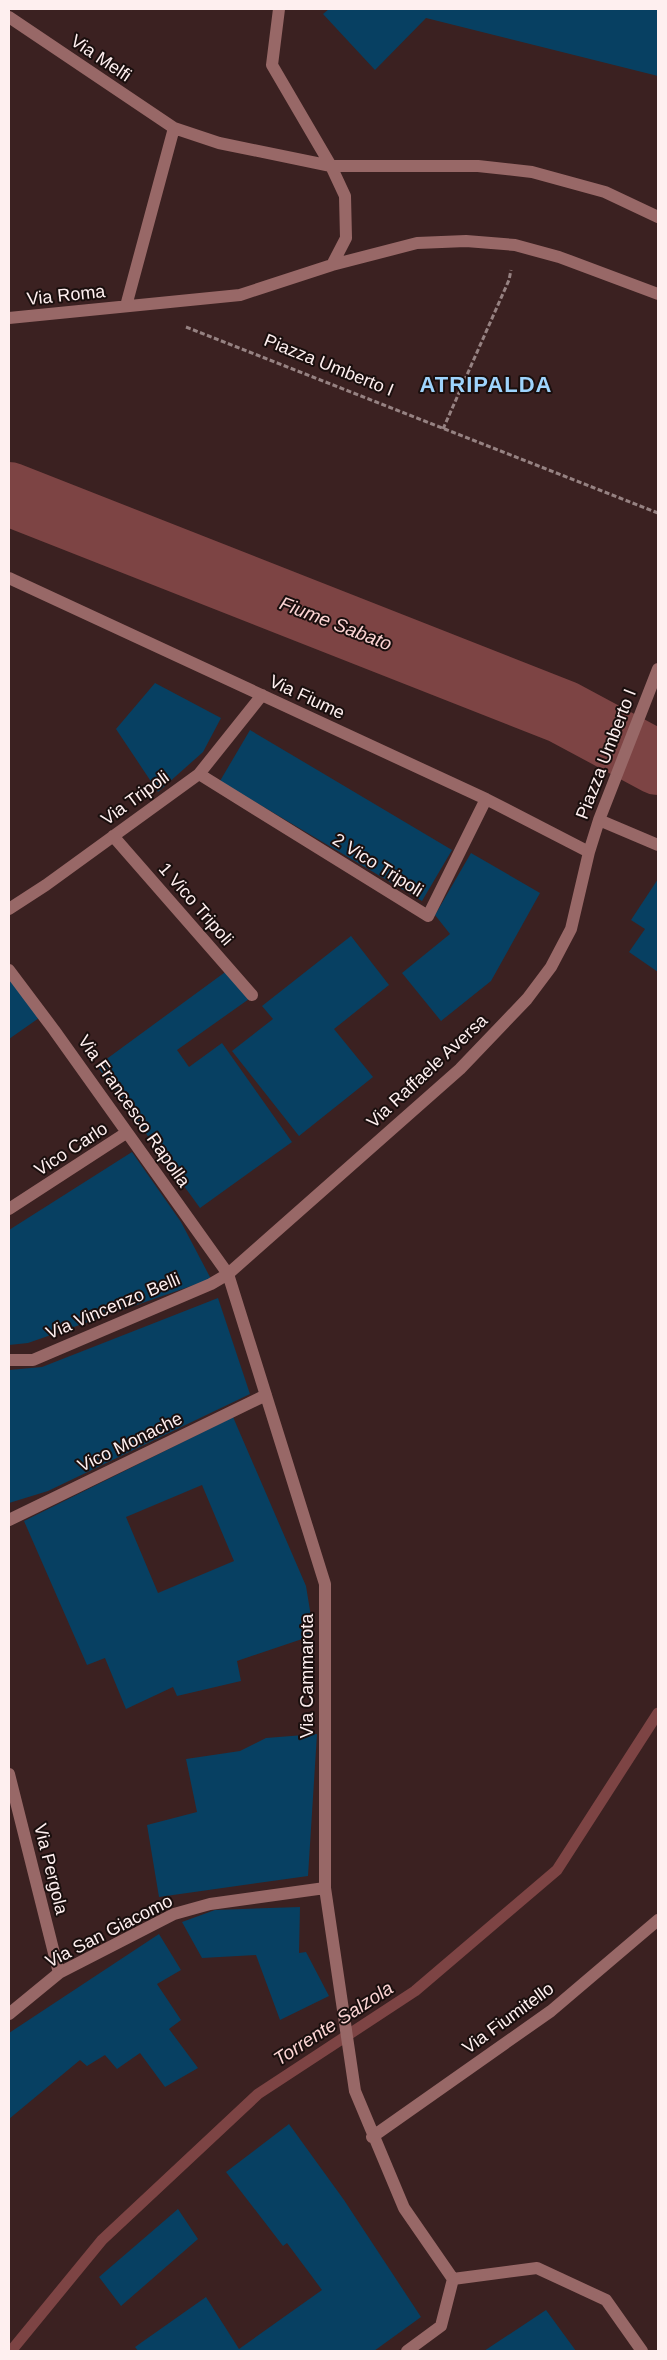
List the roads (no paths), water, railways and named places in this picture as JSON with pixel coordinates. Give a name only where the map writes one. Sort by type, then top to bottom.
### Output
[{"type":"street","points":[[279,9],[272,65],[331,166],[345,196],[346,238],[332,265]]},
{"type":"street","name":"Via Melfi","points":[[9,16],[174,128]]},
{"type":"street","points":[[658,217],[605,192],[532,172],[478,166],[331,166],[219,143],[174,128],[126,306],[240,295],[332,265],[418,243],[466,240],[515,244],[559,257],[658,294]]},
{"type":"street","name":"Via Roma","points":[[9,318],[126,306]]},
{"type":"street","name":"Via Fiume","points":[[9,578],[486,799],[589,852]]},
{"type":"street","name":"Piazza Umberto I","points":[[589,852],[598,820],[658,669]]},
{"type":"street","name":"Via Tripoli","points":[[9,909],[46,885],[199,774],[262,695]]},
{"type":"street","name":"2 Vico Tripoli","points":[[199,774],[428,916],[486,799]]},
{"type":"street","points":[[598,820],[658,844]]},
{"type":"street","name":"1 Vico Tripoli","points":[[112,836],[252,995]]},
{"type":"street","name":"Via Raffaele Aversa","points":[[228,1274],[460,1069],[526,999],[551,967],[571,929],[589,852]]},
{"type":"street","name":"Via Francesco Rapolla","points":[[9,970],[228,1274]]},
{"type":"street","name":"Vico Carlo","points":[[9,1209],[126,1133]]},
{"type":"street","name":"Via Vincenzo Belli","points":[[9,1360],[33,1360],[211,1284],[228,1274]]},
{"type":"street","name":"Via Cammarota","points":[[228,1274],[325,1584],[326,1888],[334,1960],[355,2091],[372,2136],[404,2208],[453,2279]]},
{"type":"street","name":"Vico Monache","points":[[9,1520],[266,1395]]},
{"type":"street","name":"Via Pergola","points":[[9,1774],[59,1973]]},
{"type":"street","name":"Via San Giacomo","points":[[9,2014],[59,1973],[174,1914],[210,1904],[326,1888]]},
{"type":"street","name":"Via Fiumitello","points":[[372,2136],[551,2011],[658,1920]]},
{"type":"street","points":[[407,2351],[441,2326],[453,2279],[537,2268],[606,2300],[642,2351]]},
{"type":"waterway","name":"Fiume Sabato","points":[[9,494],[563,712],[658,763]]},
{"type":"waterway","name":"Torrente Salzola","points":[[11,2351],[102,2240],[258,2094],[415,1991],[557,1870],[658,1713]]},
{"type":"district","name":"ATRIPALDA","points":[[486,384]]}]
